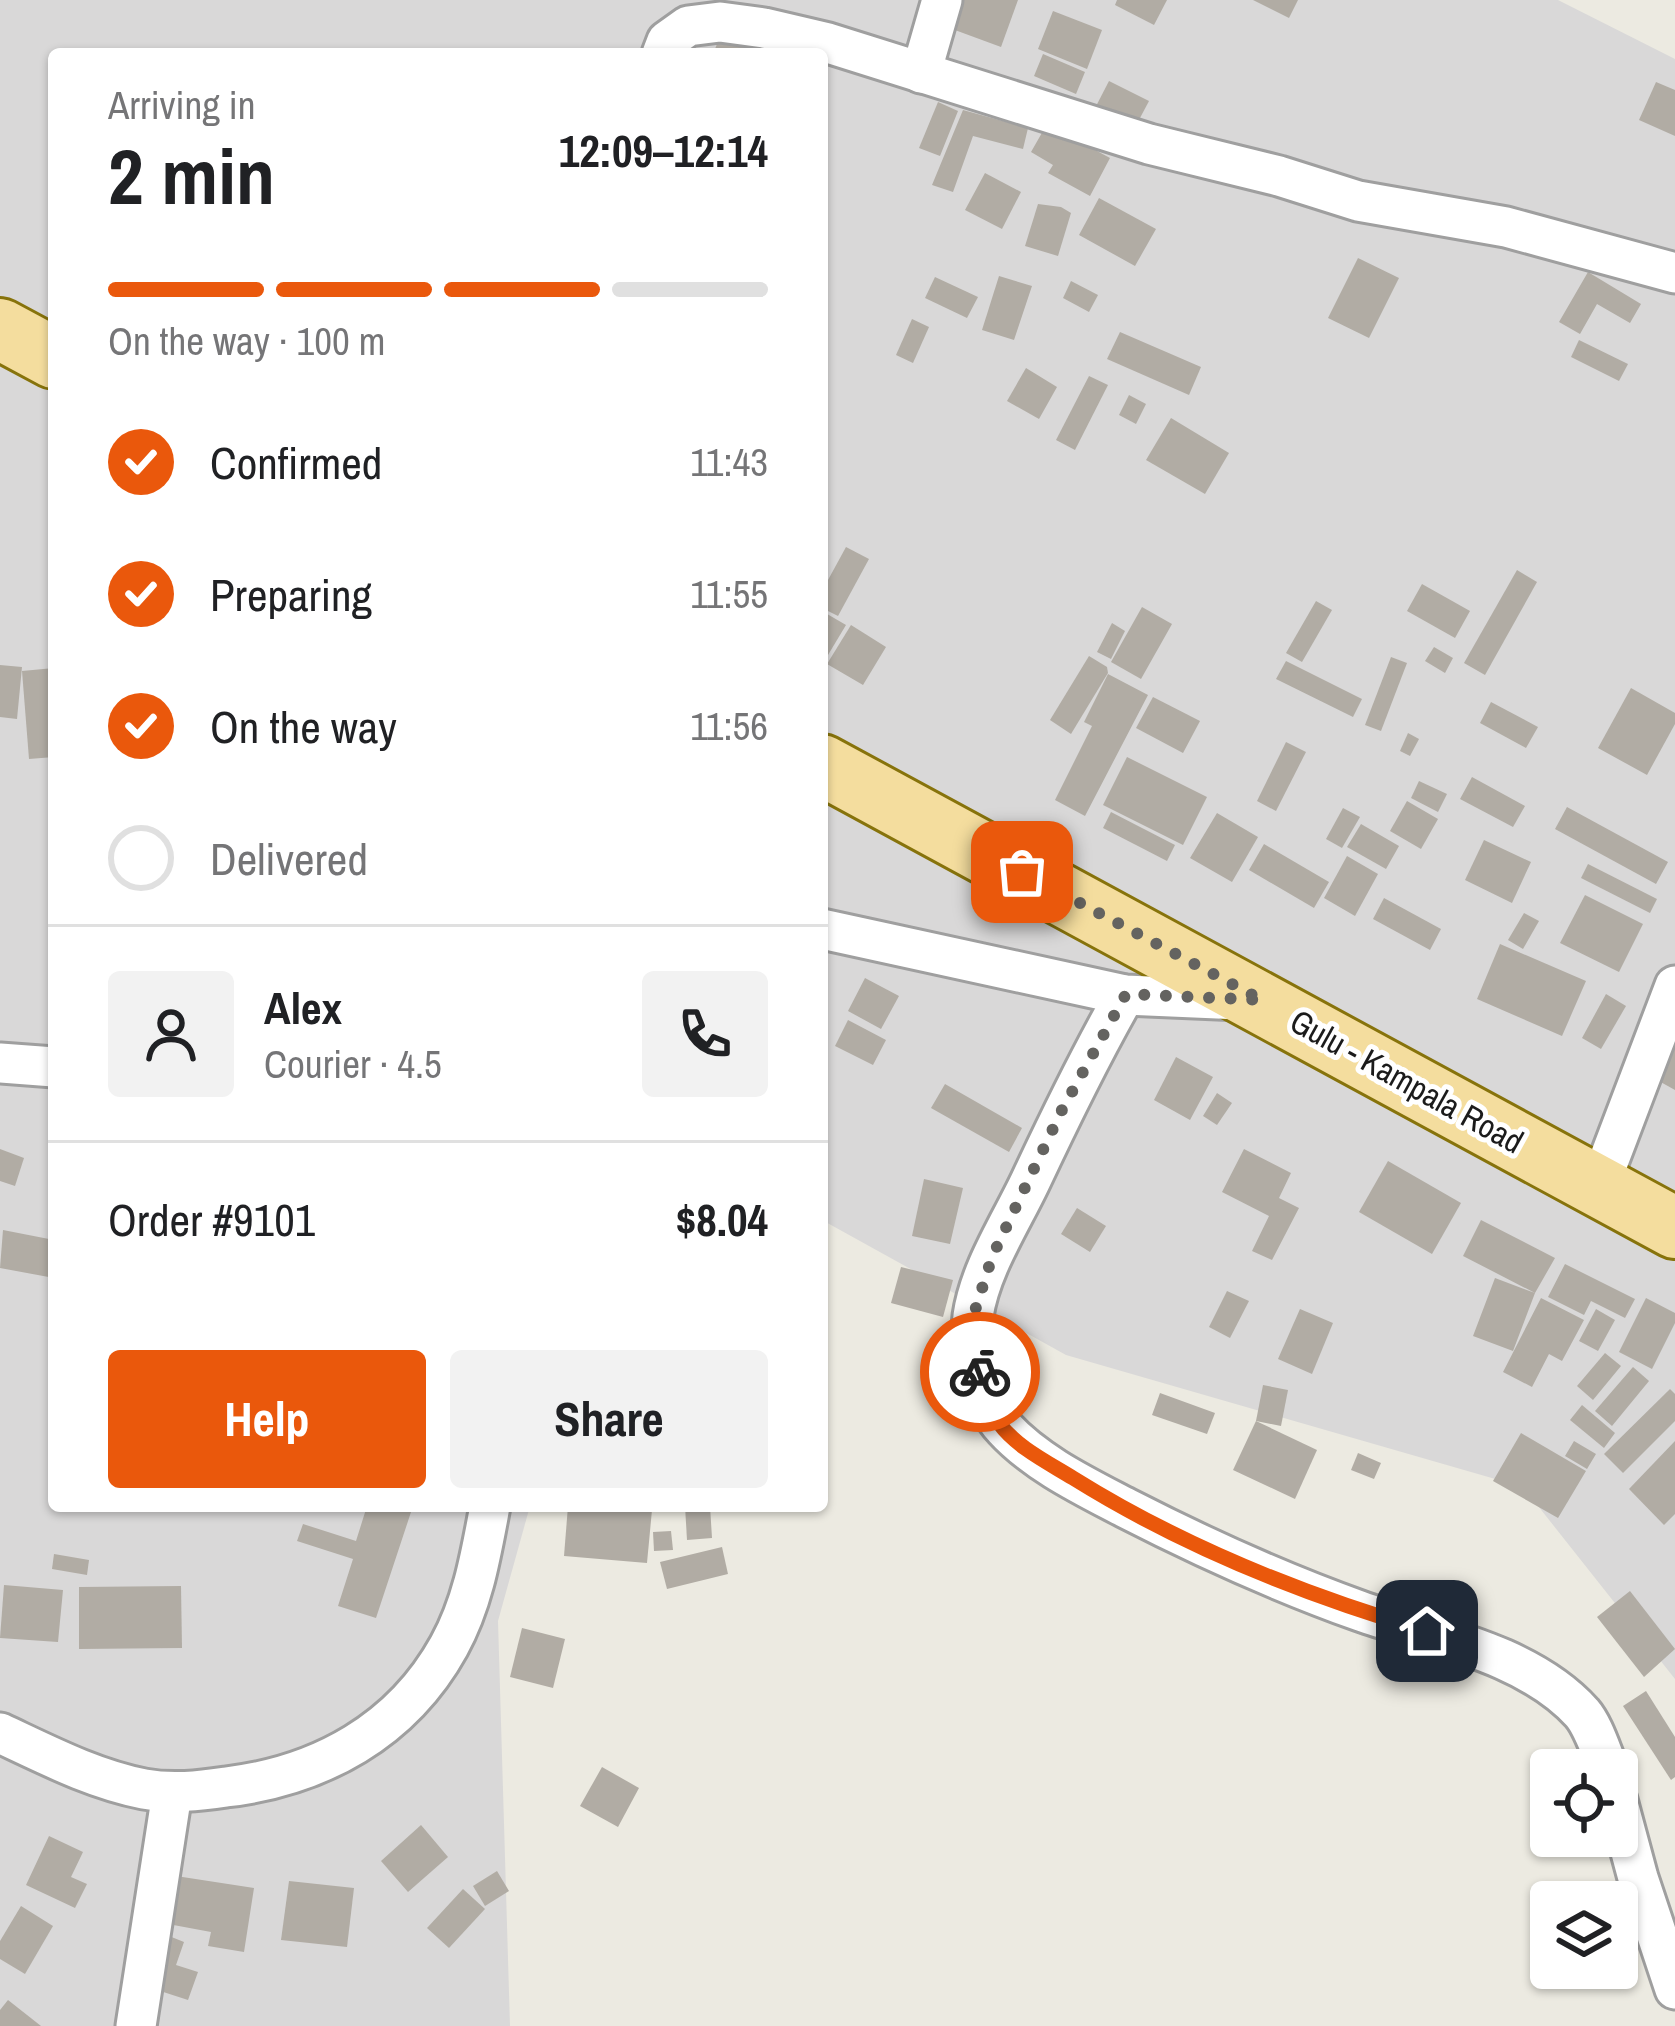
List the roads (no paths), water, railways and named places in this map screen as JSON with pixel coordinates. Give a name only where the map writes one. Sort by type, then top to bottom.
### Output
[{"type":"main road","points":[[0,329],[48,355]]},
{"type":"main road","name":"Gulu - Kampala Road","points":[[828,768],[1675,1228]]},
{"type":"street","points":[[921,73],[942,0]]},
{"type":"street","points":[[664,48],[688,26],[720,22],[828,43],[1149,144],[1358,201],[1506,227],[1675,273]]},
{"type":"street","points":[[828,929],[1126,994],[1262,1000]]},
{"type":"street","points":[[1599,1186],[1675,986]]},
{"type":"street","points":[[1126,994],[1062,1110],[992,1257],[973,1317],[982,1378],[1001,1426],[1036,1456],[1212,1553],[1361,1612],[1461,1641],[1523,1671],[1584,1714],[1600,1749]]},
{"type":"street","points":[[0,1063],[48,1067]]},
{"type":"street","points":[[0,1733],[95,1777],[172,1792],[274,1781],[348,1752],[404,1707],[449,1646],[477,1576],[489,1512]]},
{"type":"street","points":[[136,2026],[172,1792]]},
{"type":"street","points":[[1632,1857],[1675,1989]]}]
